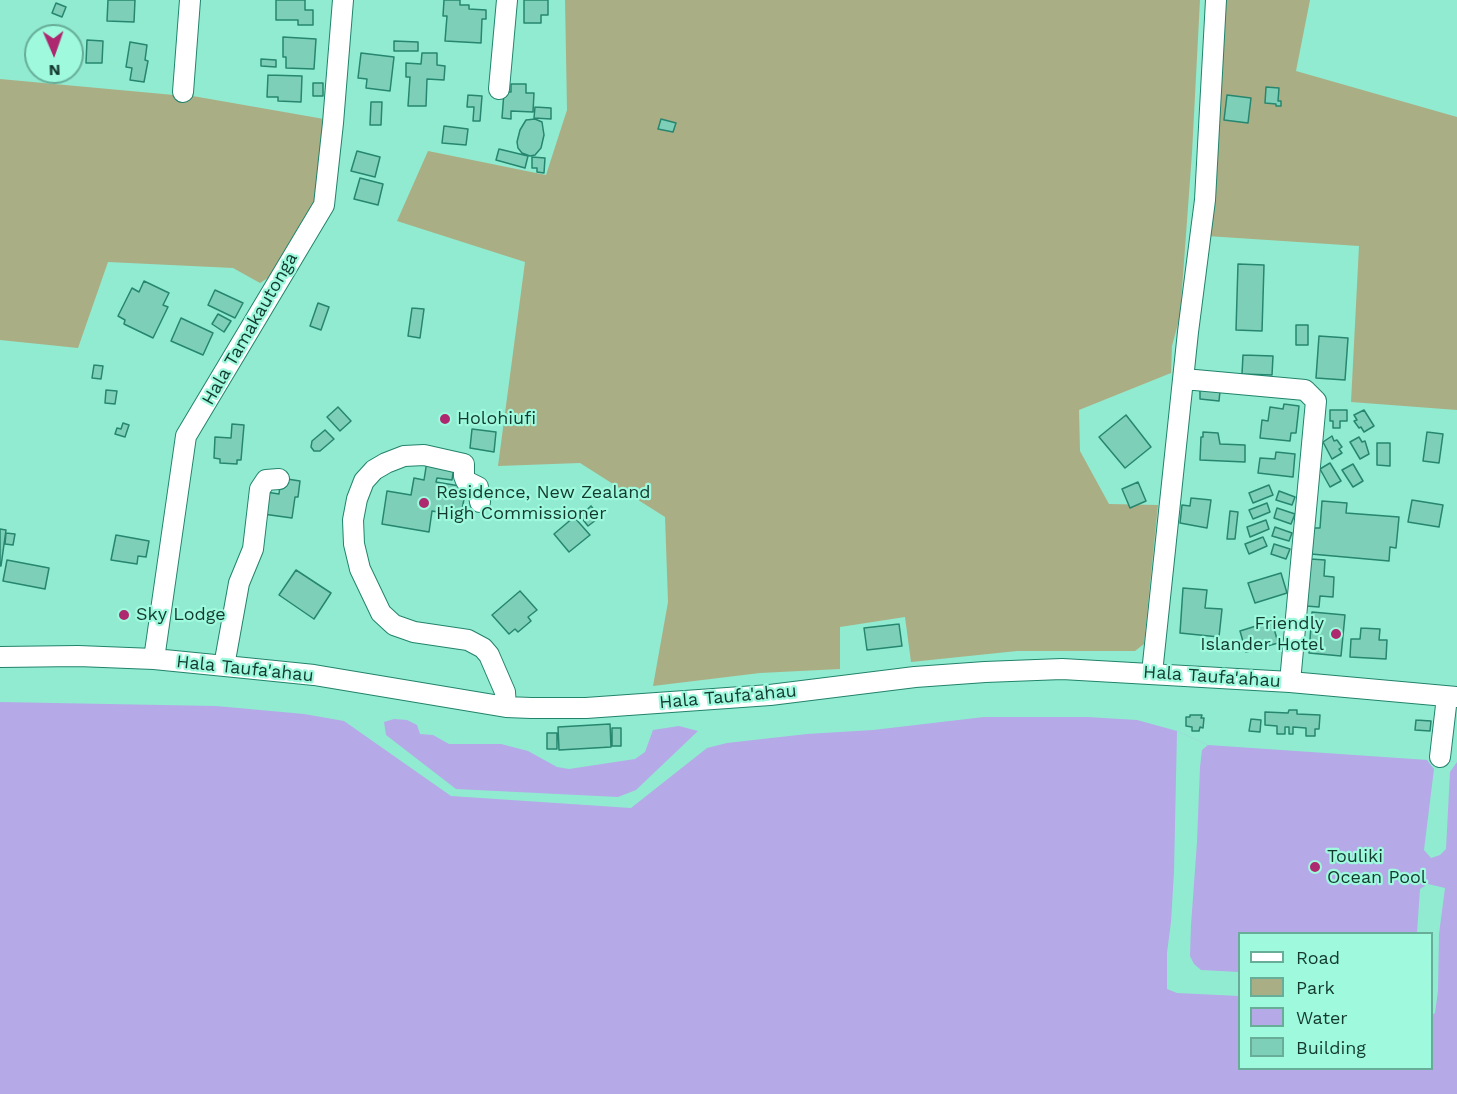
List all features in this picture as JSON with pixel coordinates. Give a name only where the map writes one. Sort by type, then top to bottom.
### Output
[{"type":"street","points":[[183,92],[190,0]]},
{"type":"street","name":"Hala Tamakautonga","points":[[153,659],[186,436],[324,205],[343,0]]},
{"type":"street","points":[[500,89],[507,0]]},
{"type":"street","points":[[1152,673],[1205,200],[1216,0]]},
{"type":"street","points":[[1184,379],[1305,390],[1316,401],[1290,682]]},
{"type":"street","points":[[480,502],[478,488],[466,482],[464,464],[424,455],[404,456],[374,470],[364,481],[357,499],[353,520],[354,544],[360,569],[381,613],[394,625],[414,633],[468,640],[483,648],[489,655],[505,692],[506,707]]},
{"type":"street","points":[[224,666],[239,583],[253,549],[260,489],[267,480],[279,478]]},
{"type":"street","name":"Hala Taufa'ahau","points":[[0,657],[78,656],[153,659],[224,666],[314,675],[506,707],[586,708],[770,695],[915,677],[1062,669],[1290,682],[1452,697]]},
{"type":"street","points":[[1440,757],[1452,697]]},
{"type":"green space","points":[[565,0],[1200,0],[1180,316],[1172,346],[1171,373],[1079,410],[1080,451],[1109,504],[1158,505],[1144,644],[1135,651],[1017,651],[911,662],[905,617],[840,627],[840,669],[760,673],[653,686],[668,602],[665,517],[580,463],[498,466],[525,262],[397,221],[428,151],[546,175],[567,110]]},
{"type":"green space","points":[[1222,0],[1310,0],[1296,71],[1457,117],[1457,410],[1351,402],[1359,246],[1207,236]]},
{"type":"green space","points":[[0,79],[24,81],[24,84],[54,84],[187,95],[324,119],[314,200],[309,215],[268,278],[260,283],[233,268],[108,262],[78,348],[0,340]]},
{"type":"water","points":[[0,702],[216,706],[304,714],[344,721],[451,796],[631,808],[707,748],[727,743],[807,734],[873,730],[984,717],[1087,717],[1137,720],[1177,731],[1208,745],[1457,762],[1457,1094],[0,1094]]},
{"type":"water","points":[[394,719],[407,720],[417,725],[420,734],[433,735],[449,744],[501,744],[528,751],[557,767],[569,769],[635,759],[645,752],[653,730],[679,726],[698,731],[636,790],[618,797],[456,789],[386,735],[384,722]]},
{"type":"pier","points":[[1177,731],[1208,745],[1202,750],[1200,767],[1190,956],[1201,970],[1238,972],[1238,996],[1177,993],[1167,989],[1167,953],[1174,872]]},
{"type":"pier","points":[[1427,760],[1457,762],[1450,772],[1446,849],[1440,855],[1431,858],[1424,850],[1434,769]]},
{"type":"pier","points":[[1428,884],[1445,888],[1439,934],[1438,991],[1433,1014],[1433,932],[1417,932],[1420,889]]},
{"type":"building","points":[[108,0],[135,0],[134,22],[107,21]]},
{"type":"building","points":[[276,0],[305,0],[305,10],[313,10],[313,25],[298,25],[298,20],[276,20]]},
{"type":"building","points":[[444,0],[460,0],[460,5],[469,5],[469,9],[486,10],[486,19],[482,19],[481,43],[445,41],[447,16],[443,16]]},
{"type":"building","points":[[524,0],[548,0],[548,15],[541,15],[541,23],[524,23]]},
{"type":"building","points":[[56,3],[66,7],[62,17],[52,13]]},
{"type":"building","points":[[283,37],[316,39],[314,69],[286,68],[286,57],[283,57]]},
{"type":"building","points":[[87,40],[103,41],[102,63],[86,63]]},
{"type":"building","points":[[394,41],[418,42],[418,51],[394,51]]},
{"type":"building","points":[[130,42],[147,45],[145,60],[148,61],[144,82],[130,80],[132,68],[126,67]]},
{"type":"building","points":[[361,53],[394,57],[390,91],[366,88],[367,79],[358,78]]},
{"type":"building","points":[[422,53],[437,53],[437,65],[445,66],[444,80],[427,79],[426,106],[408,106],[410,77],[406,77],[406,63],[421,64]]},
{"type":"building","points":[[261,59],[276,60],[276,67],[261,66]]},
{"type":"building","points":[[268,75],[302,76],[301,102],[278,101],[278,97],[267,97]]},
{"type":"building","points":[[313,83],[323,83],[323,96],[313,96]]},
{"type":"building","points":[[511,84],[526,84],[526,93],[534,93],[533,112],[511,111],[511,119],[502,118],[504,92],[511,92]]},
{"type":"building","points":[[1266,87],[1279,88],[1278,101],[1281,101],[1281,106],[1265,103]]},
{"type":"building","points":[[468,95],[482,96],[480,121],[473,121],[474,107],[467,107]]},
{"type":"building","points":[[1227,95],[1251,98],[1248,123],[1224,120]]},
{"type":"building","points":[[371,102],[382,102],[381,125],[370,125]]},
{"type":"building","points":[[535,107],[551,108],[551,119],[534,118]]},
{"type":"building","points":[[535,119],[542,122],[544,135],[541,148],[535,155],[530,156],[522,153],[517,142],[526,120]]},
{"type":"building","points":[[661,119],[676,123],[673,132],[658,129]]},
{"type":"building","points":[[444,126],[468,129],[466,145],[442,143]]},
{"type":"building","points":[[499,149],[528,156],[525,168],[496,160]]},
{"type":"building","points":[[357,151],[380,157],[375,177],[351,171]]},
{"type":"building","points":[[532,157],[545,158],[544,173],[537,172],[537,168],[532,168]]},
{"type":"building","points":[[360,178],[383,184],[378,205],[354,199]]},
{"type":"building","points":[[1238,264],[1264,265],[1262,331],[1236,330]]},
{"type":"building","points":[[144,281],[169,293],[163,305],[168,307],[153,338],[124,324],[125,320],[118,316],[132,288],[139,292]]},
{"type":"building","points":[[215,290],[243,303],[235,318],[208,305]]},
{"type":"building","points":[[318,303],[329,307],[321,330],[310,326]]},
{"type":"building","points":[[412,308],[424,309],[420,338],[408,336]]},
{"type":"building","points":[[218,314],[231,321],[224,332],[212,324]]},
{"type":"building","points":[[181,318],[213,333],[203,355],[171,341]]},
{"type":"building","points":[[1296,325],[1308,325],[1308,345],[1296,345]]},
{"type":"building","points":[[1319,336],[1348,338],[1345,380],[1316,378]]},
{"type":"building","points":[[1243,355],[1273,356],[1272,375],[1242,374]]},
{"type":"building","points":[[94,365],[103,366],[101,379],[92,378]]},
{"type":"building","points":[[1200,389],[1220,391],[1219,401],[1200,399]]},
{"type":"building","points":[[106,390],[117,391],[115,404],[105,403]]},
{"type":"building","points":[[1284,404],[1299,406],[1296,433],[1291,433],[1290,441],[1260,438],[1262,420],[1268,421],[1270,407],[1283,409]]},
{"type":"building","points":[[338,407],[351,421],[340,431],[327,417]]},
{"type":"building","points":[[1330,410],[1347,410],[1347,421],[1340,421],[1340,428],[1333,428],[1333,421],[1330,421]]},
{"type":"building","points":[[1364,410],[1374,426],[1364,432],[1354,421],[1357,420],[1354,415]]},
{"type":"building","points":[[1126,415],[1151,447],[1125,468],[1099,437]]},
{"type":"building","points":[[123,423],[129,425],[125,437],[115,434],[117,428],[121,429]]},
{"type":"building","points":[[232,424],[244,425],[241,460],[237,460],[237,464],[220,463],[220,459],[214,458],[215,437],[231,438]]},
{"type":"building","points":[[472,429],[496,432],[494,452],[470,448]]},
{"type":"building","points":[[325,430],[334,439],[320,451],[314,451],[311,447],[312,441]]},
{"type":"building","points":[[1203,432],[1218,433],[1220,444],[1245,445],[1245,462],[1200,460]]},
{"type":"building","points":[[1427,432],[1443,434],[1439,463],[1423,461]]},
{"type":"building","points":[[1332,436],[1334,441],[1337,440],[1342,447],[1339,449],[1342,453],[1332,459],[1323,442]]},
{"type":"building","points":[[1359,437],[1362,442],[1365,441],[1369,454],[1360,459],[1350,442]]},
{"type":"building","points":[[1377,443],[1390,443],[1390,466],[1377,465]]},
{"type":"building","points":[[1276,452],[1295,454],[1293,477],[1258,473],[1260,458],[1275,459]]},
{"type":"building","name":"Residence, New Zealand High Commissioner","points":[[427,461],[454,466],[452,480],[437,478],[436,482],[466,487],[461,516],[432,511],[429,532],[382,524],[387,491],[411,495],[414,478],[424,480]]},
{"type":"building","points":[[1330,463],[1341,481],[1330,487],[1320,469]]},
{"type":"building","points":[[1353,464],[1363,481],[1353,487],[1342,470]]},
{"type":"building","points":[[281,478],[300,481],[292,518],[263,514],[266,492],[279,494]]},
{"type":"building","points":[[1138,482],[1146,501],[1130,508],[1122,489]]},
{"type":"building","points":[[1269,485],[1273,495],[1253,503],[1249,493]]},
{"type":"building","points":[[1279,491],[1295,497],[1292,505],[1276,500]]},
{"type":"building","points":[[1191,498],[1211,500],[1207,528],[1180,523],[1182,505],[1190,506]]},
{"type":"building","points":[[1412,500],[1443,505],[1439,527],[1408,522]]},
{"type":"building","points":[[1322,501],[1347,503],[1346,513],[1399,517],[1396,548],[1390,547],[1389,561],[1311,554],[1314,528],[1320,528]]},
{"type":"building","points":[[1267,503],[1270,512],[1253,519],[1249,510]]},
{"type":"building","points":[[591,506],[600,517],[588,526],[580,516]]},
{"type":"building","points":[[1277,508],[1295,514],[1291,524],[1274,518]]},
{"type":"building","points":[[1230,511],[1238,512],[1235,539],[1227,539]]},
{"type":"building","points":[[574,517],[590,535],[569,552],[554,534]]},
{"type":"building","points":[[1266,520],[1269,529],[1250,537],[1247,527]]},
{"type":"building","points":[[1275,527],[1292,533],[1289,541],[1272,536]]},
{"type":"building","points":[[0,529],[6,530],[1,566],[0,566]]},
{"type":"building","points":[[6,533],[15,534],[13,545],[5,544]]},
{"type":"building","points":[[116,535],[149,541],[146,557],[138,556],[137,564],[111,560]]},
{"type":"building","points":[[1263,537],[1267,546],[1249,554],[1245,544]]},
{"type":"building","points":[[1274,544],[1290,549],[1286,559],[1271,554]]},
{"type":"building","points":[[1311,559],[1325,560],[1324,576],[1334,577],[1333,597],[1320,596],[1319,607],[1306,606]]},
{"type":"building","points":[[7,560],[49,568],[45,589],[3,581]]},
{"type":"building","points":[[296,570],[331,593],[314,619],[279,595]]},
{"type":"building","points":[[1281,573],[1287,593],[1255,603],[1248,583]]},
{"type":"building","points":[[1183,588],[1207,590],[1205,608],[1222,609],[1219,637],[1180,633]]},
{"type":"building","points":[[520,591],[537,610],[528,617],[531,621],[518,632],[515,629],[509,634],[492,615]]},
{"type":"building","name":"Friendly Islander Hotel","points":[[1312,612],[1345,615],[1341,656],[1309,653]]},
{"type":"building","points":[[1272,621],[1278,643],[1246,652],[1240,631]]},
{"type":"building","points":[[899,624],[902,646],[867,650],[864,628]]},
{"type":"building","points":[[1361,628],[1380,629],[1379,640],[1387,640],[1386,659],[1350,657],[1351,639],[1360,639]]},
{"type":"building","points":[[1289,710],[1297,710],[1297,714],[1320,715],[1319,729],[1315,729],[1315,736],[1306,736],[1306,728],[1293,727],[1293,734],[1289,734],[1289,727],[1285,727],[1285,734],[1277,734],[1277,726],[1265,725],[1265,712],[1288,713]]},
{"type":"building","points":[[1202,715],[1203,728],[1200,727],[1199,731],[1192,731],[1192,727],[1186,726],[1186,717]]},
{"type":"building","points":[[1251,719],[1261,720],[1260,732],[1249,731]]},
{"type":"building","points":[[1416,720],[1431,721],[1430,731],[1415,730]]},
{"type":"building","points":[[610,724],[611,747],[559,750],[558,727]]},
{"type":"building","points":[[612,728],[621,728],[621,746],[612,746]]},
{"type":"building","points":[[547,733],[557,733],[557,749],[547,749]]},
{"type":"place","name":"Holohiufi","points":[[445,419]]},
{"type":"place","name":"Residence, New Zealand High Commissioner","points":[[424,503]]},
{"type":"place","name":"Sky Lodge","points":[[124,615]]},
{"type":"place","name":"Friendly Islander Hotel","points":[[1336,634]]},
{"type":"place","name":"Touliki Ocean Pool","points":[[1315,867]]}]
